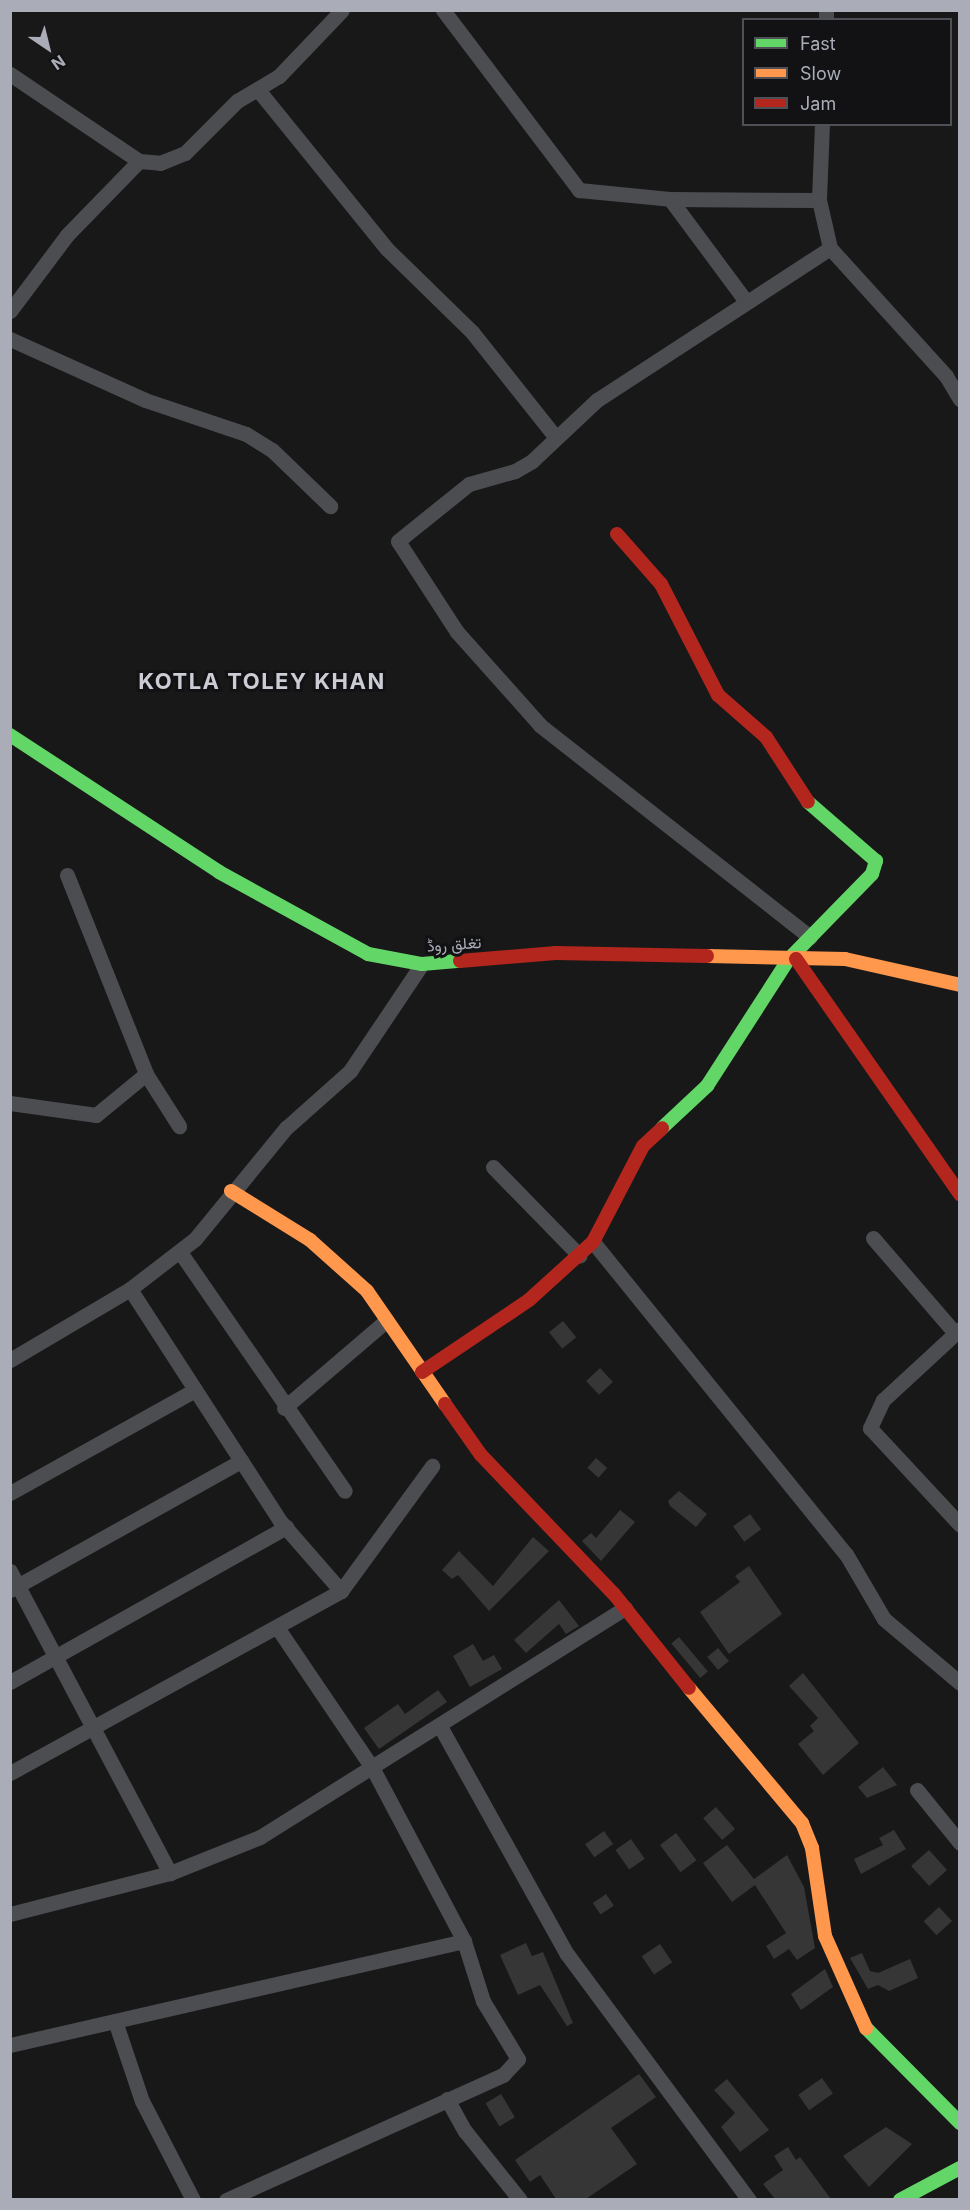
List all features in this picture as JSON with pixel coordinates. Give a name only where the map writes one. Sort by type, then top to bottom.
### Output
[{"type":"street","points":[[10,74],[139,161],[160,163],[185,153],[237,101],[259,91],[342,10]]},
{"type":"street","points":[[443,10],[579,190],[670,199],[819,200]]},
{"type":"street","points":[[259,91],[387,249],[472,332],[554,435]]},
{"type":"street","points":[[822,126],[819,200],[830,248],[946,376],[960,399]]},
{"type":"street","points":[[10,311],[68,235],[139,161]]},
{"type":"street","points":[[670,199],[745,300]]},
{"type":"street","points":[[810,937],[540,726],[457,632],[401,549],[404,532],[459,490],[515,471],[597,400],[745,300],[830,248]]},
{"type":"street","points":[[10,339],[145,400],[246,434],[272,450],[330,506]]},
{"type":"street","points":[[422,1372],[529,1300],[593,1242],[643,1146],[707,1086],[792,959],[810,937],[872,874],[876,861],[812,808],[766,737],[718,695],[661,584],[617,534]]},
{"type":"street","name":"تغلق روڈ","points":[[10,735],[302,921],[368,954],[422,964],[556,953],[845,959],[960,985]]},
{"type":"street","points":[[67,875],[146,1074],[179,1125]]},
{"type":"street","points":[[792,959],[960,1194]]},
{"type":"street","points":[[10,1360],[130,1289],[180,1252],[286,1128],[350,1071],[422,964]]},
{"type":"street","points":[[10,1103],[96,1115],[146,1074]]},
{"type":"street","points":[[493,1167],[580,1256]]},
{"type":"street","points":[[231,1191],[337,1261],[387,1320],[422,1372],[516,1498],[625,1608],[802,1823],[818,1865],[825,1936],[869,2034],[960,2123]]},
{"type":"street","points":[[873,1238],[957,1331],[884,1400],[870,1428],[960,1525]]},
{"type":"street","points":[[593,1242],[846,1554],[884,1619],[960,1683]]},
{"type":"street","points":[[180,1252],[284,1408],[345,1491]]},
{"type":"street","points":[[130,1289],[286,1527],[341,1591]]},
{"type":"street","points":[[284,1408],[387,1320]]},
{"type":"street","points":[[10,1493],[195,1390]]},
{"type":"street","points":[[14,1588],[241,1461]]},
{"type":"street","points":[[10,1773],[341,1591],[432,1466]]},
{"type":"street","points":[[10,1682],[286,1527]]},
{"type":"street","points":[[10,1571],[14,1588],[56,1657],[170,1873]]},
{"type":"street","points":[[10,1914],[170,1873],[260,1837],[441,1728],[625,1608]]},
{"type":"street","points":[[226,2199],[512,2070],[518,2059],[483,2001],[464,1941],[373,1769],[277,1627]]},
{"type":"street","points":[[441,1728],[567,1954],[748,2199]]},
{"type":"street","points":[[917,1790],[960,1843]]},
{"type":"street","points":[[10,2045],[464,1941]]},
{"type":"street","points":[[116,2021],[142,2102],[193,2199]]},
{"type":"street","points":[[447,2099],[465,2131],[520,2199]]},
{"type":"street","points":[[900,2199],[960,2168]]},
{"type":"building","points":[[563,1321],[576,1337],[562,1349],[549,1332]]},
{"type":"building","points":[[600,1368],[613,1382],[599,1395],[586,1381]]},
{"type":"building","points":[[596,1458],[607,1468],[598,1478],[587,1468]]},
{"type":"building","points":[[679,1491],[707,1514],[696,1527],[670,1506],[668,1501]]},
{"type":"building","points":[[620,1510],[635,1522],[601,1561],[582,1541],[591,1533],[596,1538]]},
{"type":"building","points":[[750,1514],[761,1529],[744,1542],[733,1526]]},
{"type":"building","points":[[533,1537],[549,1551],[489,1611],[458,1575],[452,1579],[442,1570],[459,1551],[493,1586]]},
{"type":"building","points":[[749,1566],[782,1614],[729,1654],[700,1612],[740,1582],[735,1576]]},
{"type":"building","points":[[559,1600],[579,1626],[566,1634],[559,1624],[526,1653],[514,1640]]},
{"type":"building","points":[[679,1637],[708,1671],[700,1678],[671,1643]]},
{"type":"building","points":[[473,1644],[483,1661],[494,1655],[502,1669],[470,1687],[453,1656]]},
{"type":"building","points":[[718,1648],[729,1661],[718,1670],[707,1657]]},
{"type":"building","points":[[803,1673],[859,1743],[823,1775],[798,1744],[814,1731],[810,1726],[818,1718],[789,1686]]},
{"type":"building","points":[[438,1690],[447,1702],[379,1749],[364,1728],[398,1704],[405,1714]]},
{"type":"building","points":[[883,1767],[897,1785],[867,1798],[858,1787]]},
{"type":"building","points":[[716,1807],[735,1829],[722,1840],[703,1818]]},
{"type":"building","points":[[894,1830],[906,1849],[861,1874],[854,1859],[883,1845],[879,1838]]},
{"type":"building","points":[[604,1831],[613,1844],[594,1857],[585,1844]]},
{"type":"building","points":[[676,1833],[696,1860],[680,1872],[660,1845]]},
{"type":"building","points":[[631,1839],[645,1859],[629,1870],[615,1850]]},
{"type":"building","points":[[727,1845],[754,1879],[787,1855],[804,1887],[815,1948],[797,1960],[789,1949],[774,1959],[766,1946],[786,1933],[755,1885],[732,1902],[703,1863]]},
{"type":"building","points":[[929,1850],[947,1870],[929,1886],[911,1866]]},
{"type":"building","points":[[606,1894],[614,1906],[601,1915],[593,1903]]},
{"type":"building","points":[[939,1907],[952,1921],[937,1935],[924,1921]]},
{"type":"building","points":[[526,1943],[532,1956],[543,1952],[573,2023],[567,2026],[540,1985],[518,1995],[500,1955]]},
{"type":"building","points":[[660,1944],[672,1962],[654,1975],[642,1956]]},
{"type":"building","points":[[862,1953],[870,1971],[878,1973],[910,1959],[918,1978],[889,1991],[878,1985],[868,1989],[850,1958]]},
{"type":"building","points":[[825,1969],[833,1987],[801,2010],[791,1994]]},
{"type":"building","points":[[639,2074],[656,2097],[611,2128],[637,2164],[586,2199],[556,2199],[540,2175],[530,2182],[515,2160]]},
{"type":"building","points":[[822,2078],[833,2094],[809,2110],[798,2095]]},
{"type":"building","points":[[727,2079],[769,2130],[740,2152],[721,2127],[735,2113],[714,2090]]},
{"type":"building","points":[[501,2094],[515,2117],[499,2126],[486,2103]]},
{"type":"building","points":[[886,2127],[912,2144],[869,2187],[843,2156]]},
{"type":"building","points":[[788,2147],[796,2160],[800,2157],[831,2199],[775,2199],[763,2184],[783,2170],[774,2156]]},
{"type":"traffic: fast","points":[[10,735],[219,872],[368,954],[422,964],[460,961]]},
{"type":"traffic: fast","points":[[662,1128],[707,1086],[789,959],[872,874],[876,861],[808,802]]},
{"type":"traffic: fast","points":[[866,2028],[960,2123]]},
{"type":"traffic: fast","points":[[900,2200],[960,2168]]},
{"type":"traffic: slow","points":[[707,956],[845,959],[960,985]]},
{"type":"traffic: slow","points":[[231,1191],[310,1240],[367,1291],[445,1404]]},
{"type":"traffic: slow","points":[[689,1688],[802,1823],[812,1848],[825,1936],[866,2028]]},
{"type":"traffic: jam","points":[[617,534],[661,584],[718,695],[766,737],[808,802]]},
{"type":"traffic: jam","points":[[460,961],[556,953],[707,956]]},
{"type":"traffic: jam","points":[[796,959],[960,1194]]},
{"type":"traffic: jam","points":[[422,1372],[529,1300],[593,1242],[643,1146],[662,1128]]},
{"type":"traffic: jam","points":[[445,1404],[481,1455],[614,1594],[689,1688]]},
{"type":"district","name":"KOTLA TOLEY KHAN","points":[[262,682]]}]
